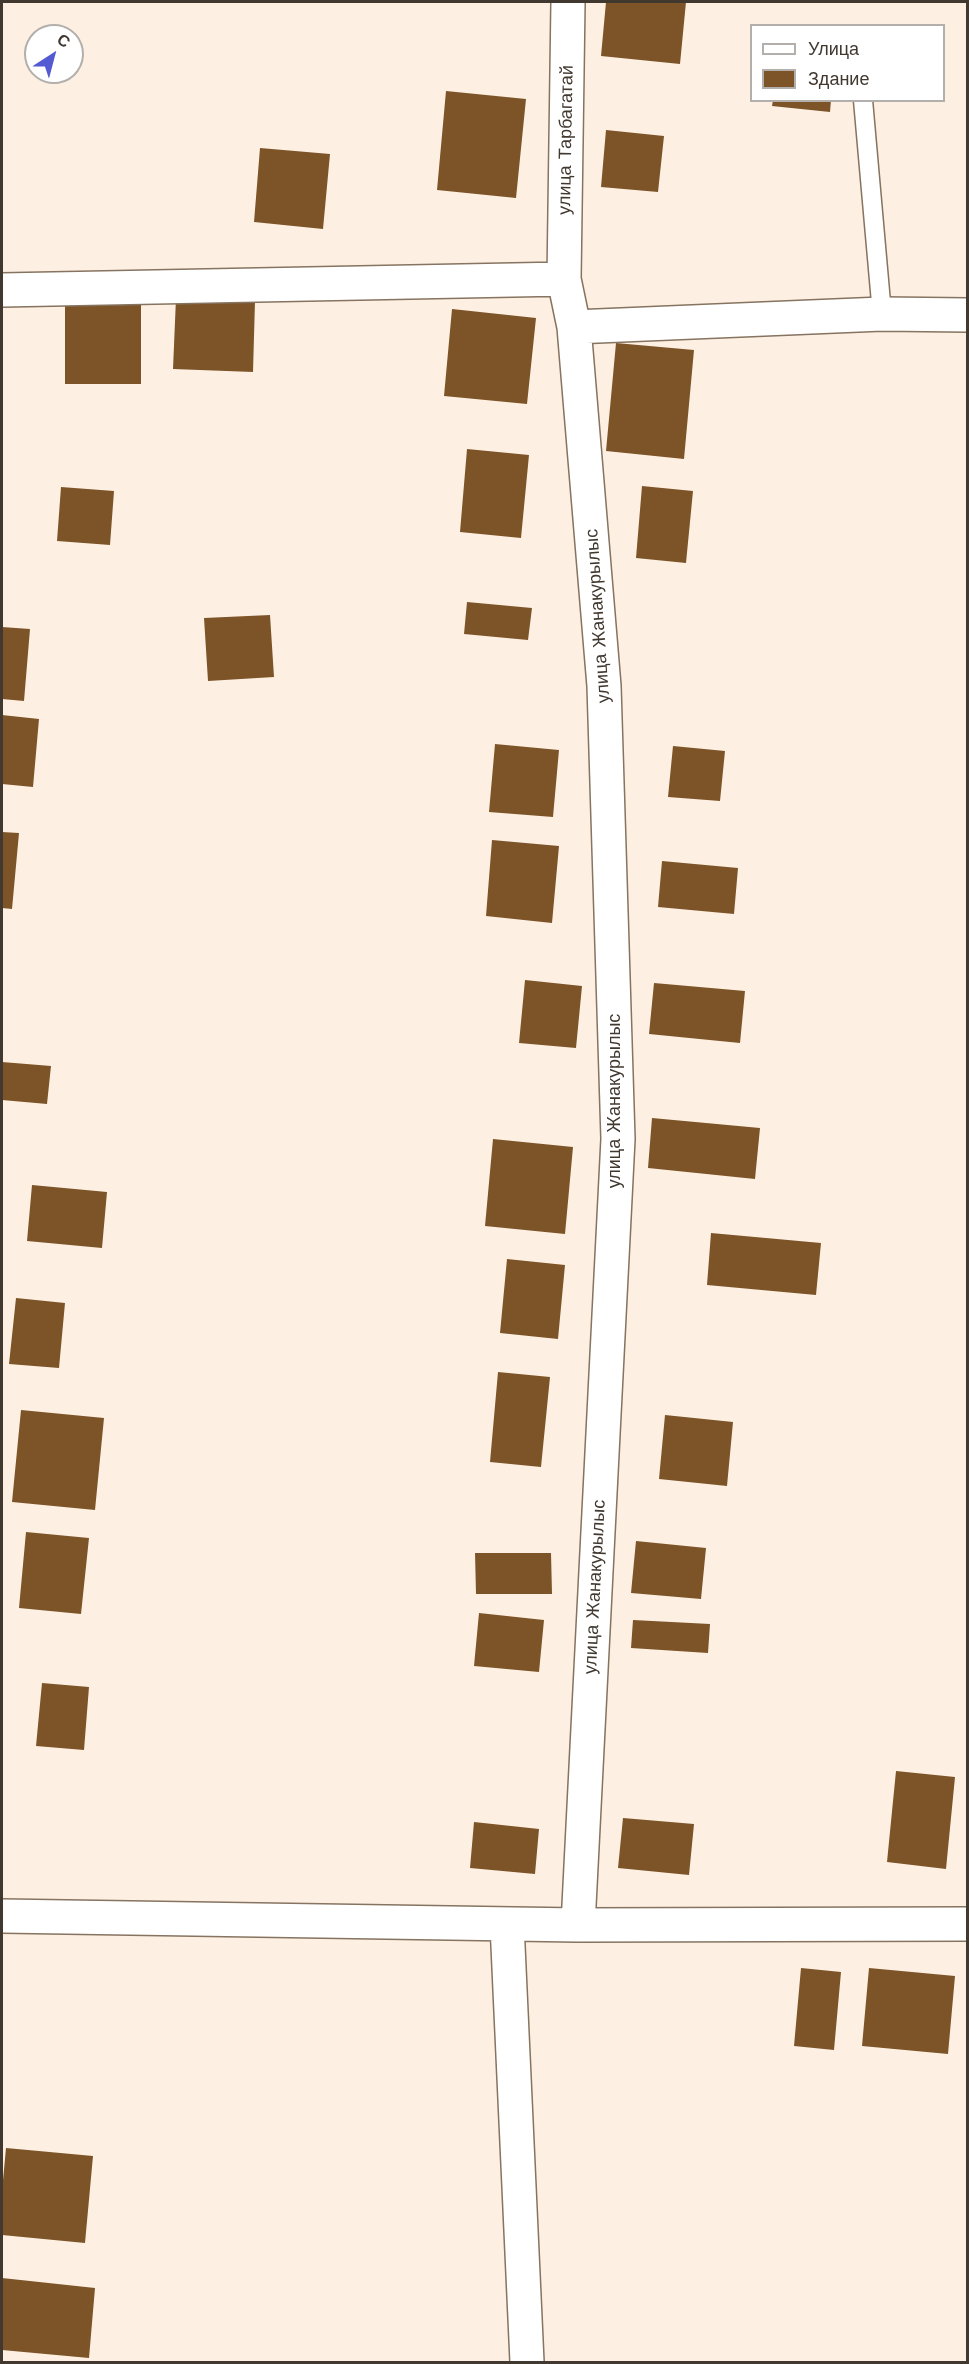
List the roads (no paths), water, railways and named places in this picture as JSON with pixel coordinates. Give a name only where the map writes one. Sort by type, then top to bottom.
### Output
[{"type":"street","name":"улица Тарбагатай","points":[[564,279],[568,2]]},
{"type":"street","points":[[2,290],[564,279]]},
{"type":"street","name":"улица Жанакурылыс","points":[[564,279],[574,327],[604,686],[618,1139],[578,1925]]},
{"type":"street","points":[[574,327],[882,314],[968,315]]},
{"type":"street","points":[[2,1916],[578,1925],[968,1924]]},
{"type":"street","points":[[507,1924],[527,2362]]},
{"type":"lane","points":[[863,102],[882,314]]}]
